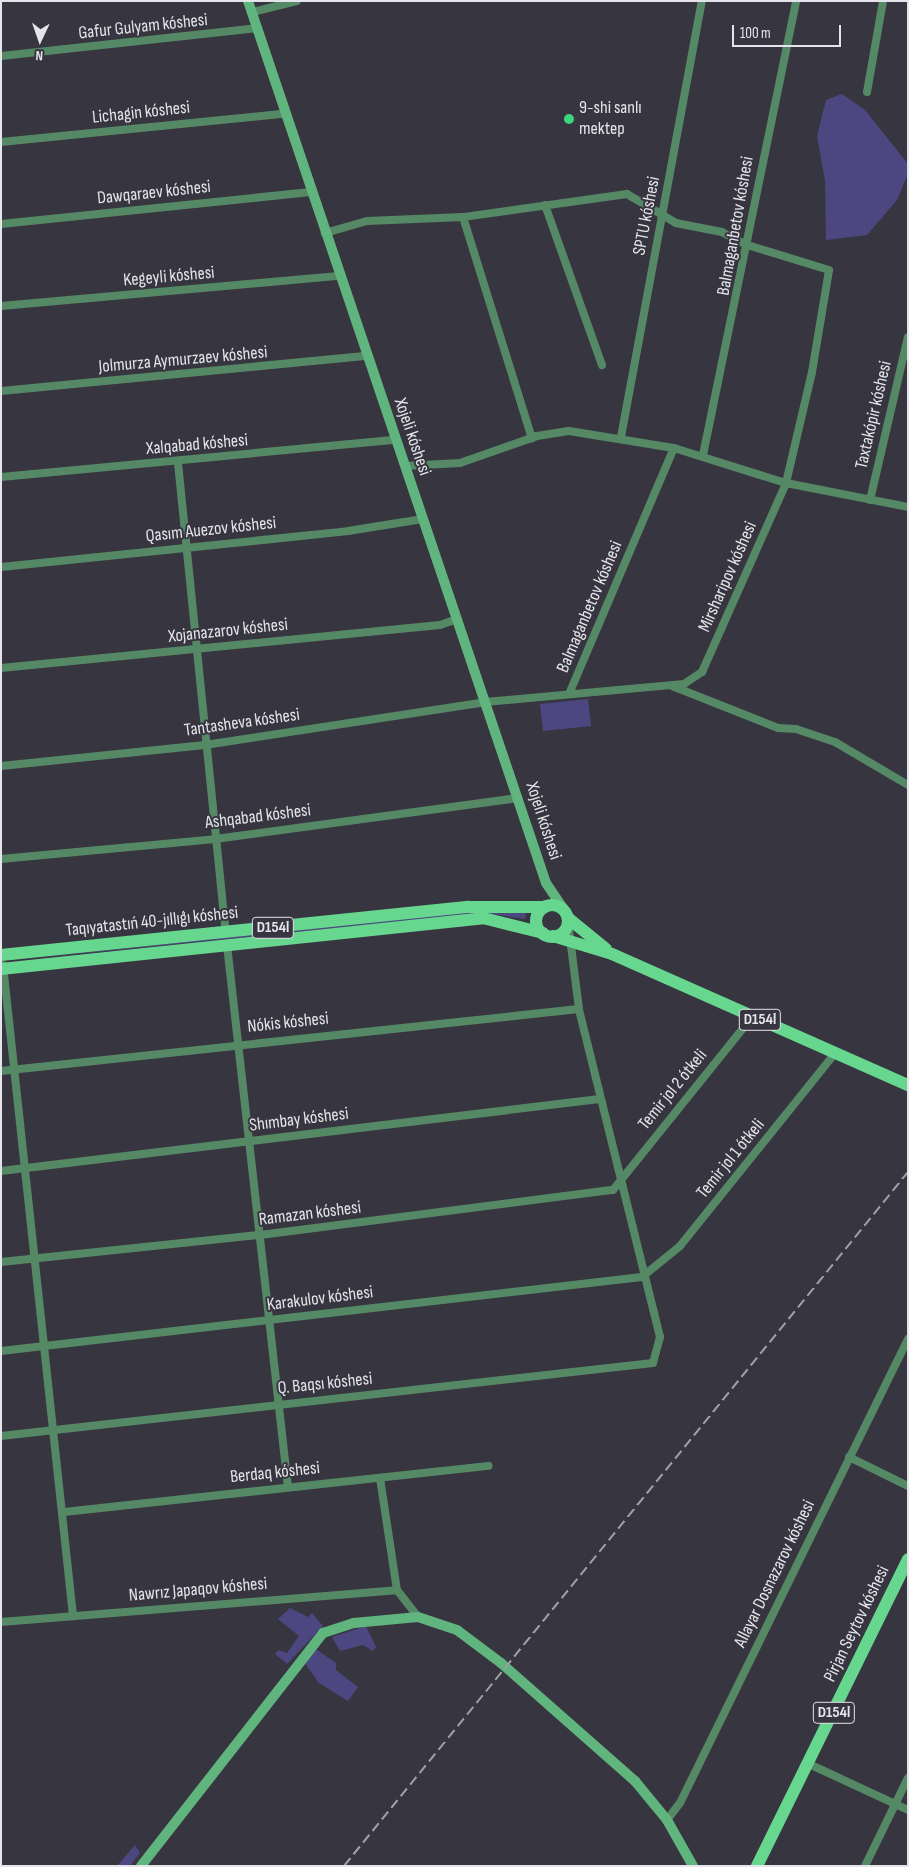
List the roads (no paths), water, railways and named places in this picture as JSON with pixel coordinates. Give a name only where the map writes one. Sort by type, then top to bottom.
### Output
[{"type":"main road","name":"Taqıyatastıń 40-jıllıǵı kóshesi","points":[[2,969],[470,907],[545,907]]},
{"type":"main road","name":"D154l","points":[[545,907],[566,917],[612,954]]},
{"type":"main road","points":[[545,907],[537,920],[548,935],[562,933],[566,917]]},
{"type":"main road","name":"Taqıyatastıń 40-jıllıǵı kóshesi","points":[[2,955],[483,918],[548,935]]},
{"type":"main road","name":"D154l","points":[[548,935],[612,954],[908,1085]]},
{"type":"main road","name":"Pirjan Seytov kóshesi","points":[[757,1866],[809,1764],[908,1559]]},
{"type":"street","name":"Xojeli kóshesi","points":[[248,1],[310,192],[546,883]]},
{"type":"street","points":[[252,12],[297,1]]},
{"type":"street","name":"SPTU kóshesi","points":[[621,437],[702,1]]},
{"type":"street","name":"Balmaganbetov kóshesi","points":[[703,455],[796,1]]},
{"type":"street","points":[[867,92],[883,1]]},
{"type":"street","name":"Gafur Gulyam kóshesi","points":[[1,56],[257,28]]},
{"type":"street","name":"Lichagin kóshesi","points":[[1,142],[284,114]]},
{"type":"street","name":"Dawqaraev kóshesi","points":[[1,224],[310,192]]},
{"type":"street","points":[[324,233],[367,221],[463,217],[627,194],[662,217],[722,232],[747,245]]},
{"type":"street","points":[[545,206],[602,365]]},
{"type":"street","points":[[463,217],[532,438]]},
{"type":"street","name":"Mirsharipov kóshesi","points":[[485,702],[684,684],[702,672],[786,483],[830,278],[822,265],[747,245]]},
{"type":"street","name":"Kegeyli kóshesi","points":[[1,306],[339,276]]},
{"type":"street","name":"Taxtakópir kóshesi","points":[[870,500],[908,337]]},
{"type":"street","name":"Jolmurza Aymurzaev kóshesi","points":[[1,391],[367,356]]},
{"type":"street","points":[[404,466],[460,463],[532,438],[569,431],[621,437],[674,448],[703,455],[786,483],[908,507]]},
{"type":"street","name":"Xalqabad kóshesi","points":[[1,478],[178,463],[395,440]]},
{"type":"street","name":"Balmaganbetov kóshesi","points":[[569,694],[674,448]]},
{"type":"street","points":[[178,463],[188,548],[215,839],[288,1487]]},
{"type":"street","name":"Qasım Auezov kóshesi","points":[[1,567],[188,548],[423,519]]},
{"type":"street","name":"Xojanazarov kóshesi","points":[[1,668],[440,625],[457,620]]},
{"type":"street","points":[[670,685],[778,728],[796,729],[835,742],[908,785]]},
{"type":"street","name":"Tantasheva kóshesi","points":[[1,766],[205,744],[485,702]]},
{"type":"street","name":"Ashqabad kóshesi","points":[[1,859],[215,839],[518,798]]},
{"type":"street","points":[[545,907],[546,883]]},
{"type":"street","points":[[546,883],[566,917],[579,1008],[642,1277]]},
{"type":"street","points":[[1,950],[34,1258],[56,1430],[73,1616]]},
{"type":"street","name":"Nókis kóshesi","points":[[1,1071],[238,1043],[579,1008]]},
{"type":"street","name":"Temir jol 2 ótkeli","points":[[621,1185],[633,1163],[753,1016]]},
{"type":"street","name":"Temir jol 1 ótkeli","points":[[642,1277],[680,1246],[835,1052]]},
{"type":"street","name":"Shımbay kóshesi","points":[[1,1170],[600,1099]]},
{"type":"street","name":"Ramazan kóshesi","points":[[1,1262],[260,1235],[621,1185]]},
{"type":"street","name":"Karakulov kóshesi","points":[[1,1351],[642,1277]]},
{"type":"street","name":"Q. Baqsı kóshesi","points":[[1,1436],[653,1363],[660,1337],[642,1277]]},
{"type":"street","name":"Allayar Dosnazarov kóshesi","points":[[667,1820],[680,1802],[908,1339]]},
{"type":"street","points":[[849,1457],[908,1486]]},
{"type":"street","name":"Berdaq kóshesi","points":[[64,1512],[489,1466]]},
{"type":"street","points":[[380,1478],[397,1590],[418,1617]]},
{"type":"street","name":"Nawrız Japaqov kóshesi","points":[[1,1622],[397,1590]]},
{"type":"street","points":[[141,1866],[323,1632],[354,1623],[418,1617],[457,1630],[501,1663],[635,1782],[667,1820],[693,1866]]},
{"type":"street","points":[[809,1764],[908,1810]]},
{"type":"street","points":[[865,1866],[908,1778]]},
{"type":"railway","points":[[344,1866],[908,1172]]},
{"type":"place","name":"9-shi sanlı mektep","points":[[569,119]]}]
